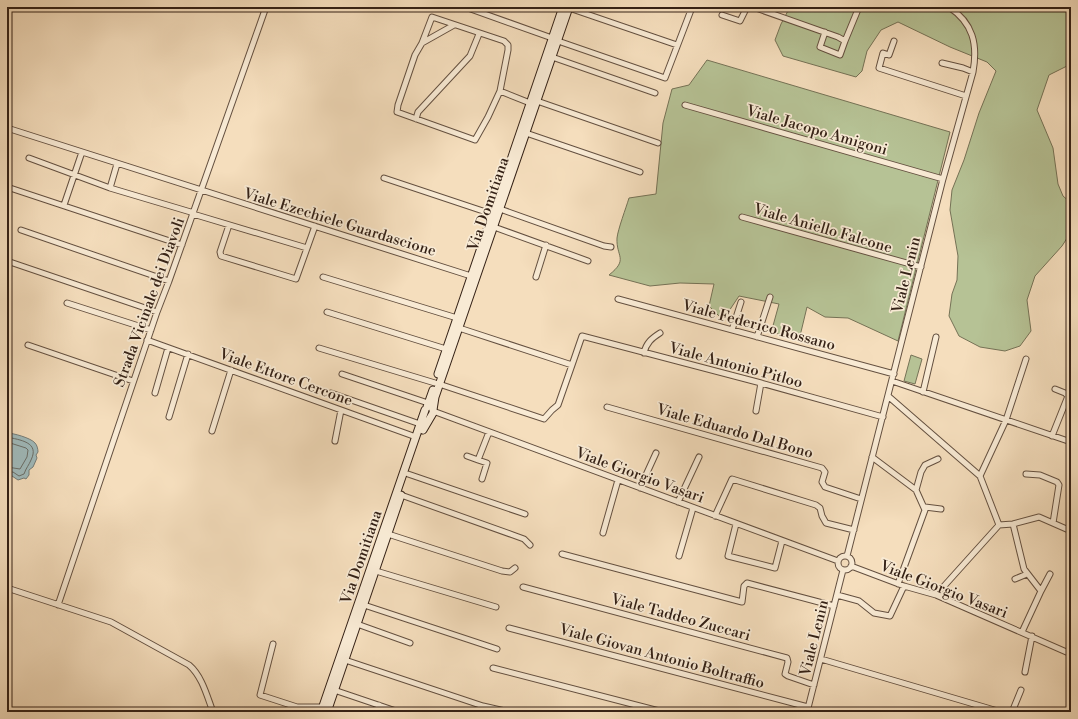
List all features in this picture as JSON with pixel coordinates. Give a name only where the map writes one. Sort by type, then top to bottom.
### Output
[{"type":"main road","name":"Via Domitiana","points":[[437,384],[459,328],[526,133],[534,102],[565,8]]},
{"type":"main road","name":"Via Domitiana","points":[[323,710],[334,690],[376,571],[430,409],[446,349],[492,214],[552,57],[555,40]]},
{"type":"main road","name":"Via Domitiana","points":[[323,710],[420,424],[430,409]]},
{"type":"street","name":"Strada Vicinale dei Diavoli","points":[[58,605],[147,340],[266,7]]},
{"type":"street","points":[[465,7],[665,78],[691,10],[683,7]]},
{"type":"street","points":[[722,15],[740,21],[747,7]]},
{"type":"street","points":[[753,7],[825,32],[845,41]]},
{"type":"street","points":[[825,32],[820,47],[840,55],[859,7]]},
{"type":"street","name":"Viale Lenin","points":[[847,556],[943,179],[976,58],[974,41],[967,26],[961,17],[949,7]]},
{"type":"street","points":[[565,8],[677,45]]},
{"type":"street","points":[[432,17],[479,34],[504,41],[508,45],[508,50],[500,91],[475,140],[397,112],[415,55],[422,43],[432,17]]},
{"type":"street","points":[[422,43],[454,25]]},
{"type":"street","points":[[416,119],[418,112],[470,56],[479,34]]},
{"type":"street","points":[[894,41],[889,55],[883,53],[879,68],[966,96]]},
{"type":"street","points":[[552,57],[655,93]]},
{"type":"street","points":[[942,63],[973,72]]},
{"type":"street","points":[[500,91],[658,143]]},
{"type":"street","name":"Viale Jacopo Amigoni","points":[[685,105],[943,179]]},
{"type":"street","name":"Viale Ezechiele Guardascione","points":[[7,128],[471,276]]},
{"type":"street","points":[[526,133],[640,172]]},
{"type":"street","points":[[64,205],[82,152]]},
{"type":"street","points":[[29,158],[110,188],[307,248]]},
{"type":"street","points":[[110,188],[118,164]]},
{"type":"street","points":[[384,178],[492,214]]},
{"type":"street","points":[[7,187],[182,245]]},
{"type":"street","points":[[500,209],[604,246],[611,247]]},
{"type":"street","name":"Viale Aniello Falcone","points":[[742,218],[921,267]]},
{"type":"street","points":[[229,225],[220,252],[221,256],[296,279],[315,226]]},
{"type":"street","points":[[494,227],[588,261]]},
{"type":"street","points":[[21,230],[169,281]]},
{"type":"street","points":[[536,277],[546,245]]},
{"type":"street","points":[[7,261],[157,312]]},
{"type":"street","points":[[323,277],[457,318]]},
{"type":"street","points":[[757,337],[770,297]]},
{"type":"street","name":"Viale Federico Rossano","points":[[618,299],[894,374]]},
{"type":"street","points":[[732,330],[741,302]]},
{"type":"street","points":[[67,303],[151,330]]},
{"type":"street","points":[[327,312],[446,349]]},
{"type":"street","points":[[319,348],[544,419],[558,405],[572,366],[459,328]]},
{"type":"street","points":[[644,353],[646,345],[660,333]]},
{"type":"street","name":"Viale Antonio Pitloo","points":[[572,366],[582,336],[882,417]]},
{"type":"street","points":[[923,392],[936,337]]},
{"type":"street","name":"Viale Ettore Cercone","points":[[147,340],[416,437]]},
{"type":"street","points":[[28,345],[133,381]]},
{"type":"street","points":[[155,393],[168,348]]},
{"type":"street","points":[[169,417],[188,354]]},
{"type":"street","points":[[980,476],[1006,420],[1026,359]]},
{"type":"street","points":[[212,431],[231,370]]},
{"type":"street","name":"Viale Giorgio Vasari","points":[[342,374],[489,432],[838,561]]},
{"type":"street","points":[[892,381],[1071,442]]},
{"type":"street","points":[[756,411],[760,383]]},
{"type":"street","points":[[1052,436],[1068,396],[1064,392],[1055,389]]},
{"type":"street","points":[[331,392],[420,424]]},
{"type":"street","points":[[888,396],[980,476],[999,525]]},
{"type":"street","name":"Viale Eduardo Dal Bono","points":[[607,407],[822,468],[825,472],[822,482],[825,487],[861,499]]},
{"type":"street","points":[[335,441],[341,410]]},
{"type":"street","points":[[478,460],[489,432]]},
{"type":"street","points":[[640,488],[656,453]]},
{"type":"street","points":[[467,456],[487,463],[482,478]]},
{"type":"street","points":[[678,502],[699,457]]},
{"type":"street","points":[[872,457],[916,490],[925,510],[898,584]]},
{"type":"street","points":[[916,490],[921,472],[925,465],[938,460]]},
{"type":"street","points":[[408,474],[525,514]]},
{"type":"street","points":[[1026,474],[1040,475],[1058,482],[1059,485],[1053,523]]},
{"type":"street","points":[[603,533],[618,480]]},
{"type":"street","points":[[715,516],[732,480],[816,505],[820,508],[822,516],[826,522],[854,530]]},
{"type":"street","points":[[401,495],[514,535],[524,539],[530,545]]},
{"type":"street","points":[[924,507],[940,509]]},
{"type":"street","points":[[679,556],[693,508]]},
{"type":"street","points":[[936,595],[999,525],[1013,524],[1038,517],[1071,532]]},
{"type":"street","points":[[736,524],[728,556],[775,568],[782,541]]},
{"type":"street","points":[[1013,524],[1024,569],[1041,592]]},
{"type":"street","points":[[388,534],[502,571],[510,572],[515,568]]},
{"type":"street","points":[[562,554],[742,602],[744,586],[747,583],[834,606]]},
{"type":"street","points":[[847,556],[852,561],[851,566],[848,570],[843,570],[838,566],[838,561],[841,557],[847,556]]},
{"type":"street","name":"Viale Giorgio Vasari","points":[[851,566],[898,584],[936,595],[1071,654]]},
{"type":"street","name":"Viale Lenin","points":[[808,710],[843,570]]},
{"type":"street","points":[[376,571],[496,607]]},
{"type":"street","points":[[1015,579],[1027,574]]},
{"type":"street","points":[[1022,632],[1050,574]]},
{"type":"street","points":[[837,595],[860,601],[874,613],[890,616],[904,586]]},
{"type":"street","name":"Viale Taddeo Zuccari","points":[[523,587],[787,658],[788,662],[786,674],[814,685]]},
{"type":"street","points":[[7,588],[118,626],[189,664],[199,676],[213,712]]},
{"type":"street","points":[[364,605],[497,650]]},
{"type":"street","points":[[357,624],[410,643]]},
{"type":"street","name":"Viale Giovan Antonio Boltraffio","points":[[509,628],[816,712]]},
{"type":"street","points":[[1025,672],[1032,636]]},
{"type":"street","points":[[273,644],[260,695],[298,707],[323,710]]},
{"type":"street","points":[[821,659],[1001,712]]},
{"type":"street","points":[[345,660],[484,706],[510,712]]},
{"type":"street","points":[[493,668],[663,712]]},
{"type":"street","points":[[334,690],[399,712]]},
{"type":"street","points":[[1012,712],[1021,690]]},
{"type":"street","points":[[377,712],[379,705]]},
{"type":"street","points":[[298,707],[304,712]]},
{"type":"green space","points":[[790,7],[1071,7],[1071,64],[1049,75],[1037,110],[1053,148],[1058,184],[1063,196],[1071,203],[1071,232],[1062,246],[1035,276],[1027,300],[1031,331],[1020,346],[1005,351],[980,347],[959,336],[949,316],[952,294],[957,280],[958,256],[950,210],[952,190],[964,160],[979,113],[996,71],[987,62],[950,47],[898,22],[881,30],[867,51],[862,71],[856,77],[783,56],[775,40]]},
{"type":"green space","points":[[707,60],[950,132],[898,341],[848,318],[825,317],[807,307],[800,336],[771,333],[779,304],[739,296],[723,320],[709,306],[714,284],[680,283],[650,286],[609,275],[619,265],[620,258],[617,238],[629,198],[656,194],[663,123],[672,89],[689,85]]},
{"type":"green space","points":[[911,355],[922,359],[915,384],[904,381]]},
{"type":"water","points":[[7,433],[33,441],[37,446],[37,458],[33,467],[29,470],[29,475],[26,479],[24,478],[18,480],[7,475]]}]
